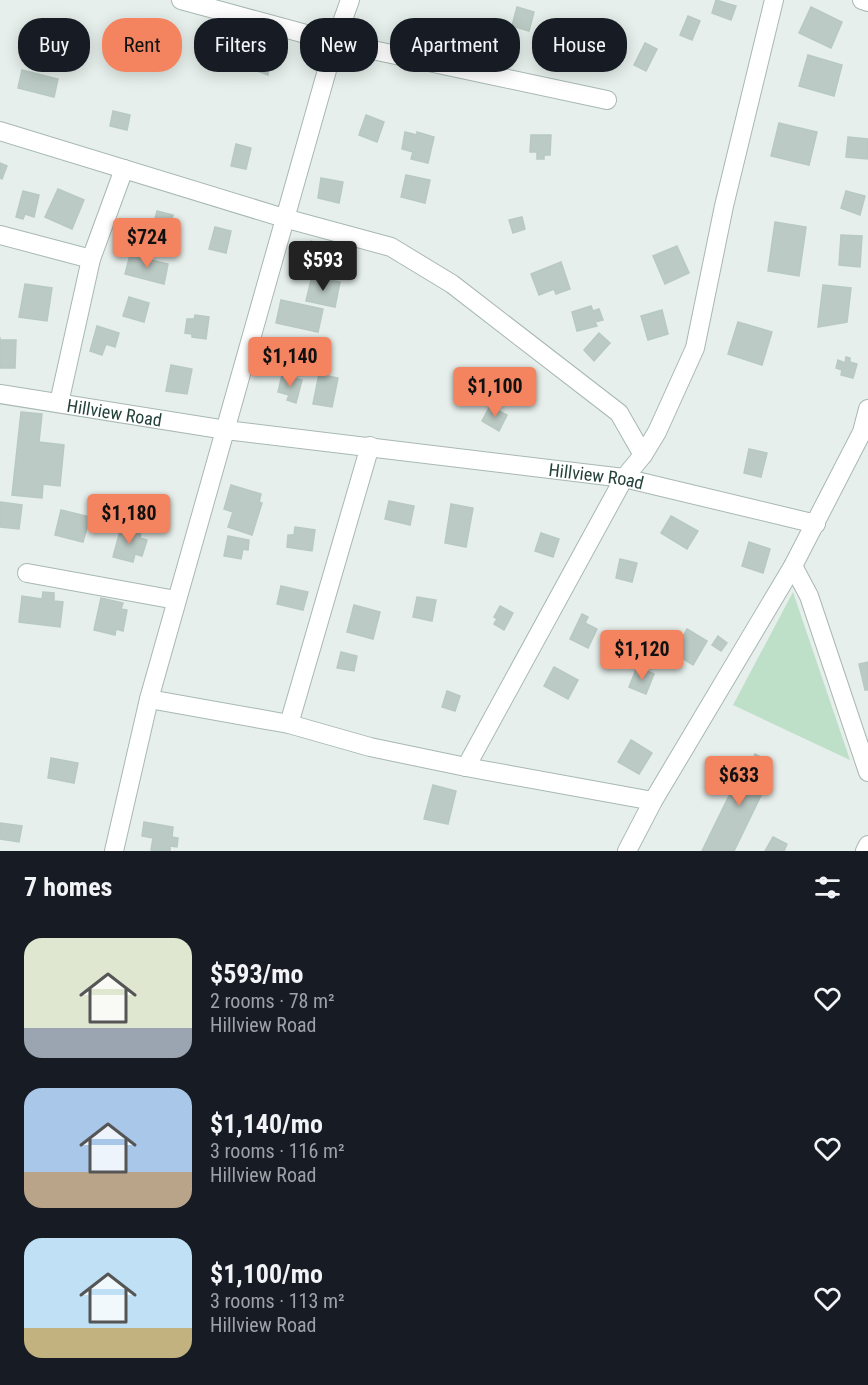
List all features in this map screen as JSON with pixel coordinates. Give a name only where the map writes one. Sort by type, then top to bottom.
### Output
[{"type":"street","points":[[181,0],[300,32]]},
{"type":"street","points":[[344,18],[350,0]]},
{"type":"street","points":[[466,767],[624,478],[643,455],[657,432],[695,348],[724,206],[774,0]]},
{"type":"street","points":[[862,0],[868,2]]},
{"type":"street","points":[[378,51],[607,100]]},
{"type":"street","points":[[114,851],[149,699],[326,72]]},
{"type":"street","points":[[0,131],[284,218],[391,247],[452,284],[620,412],[643,455]]},
{"type":"street","points":[[59,403],[91,259],[124,169]]},
{"type":"street","points":[[0,235],[91,259]]},
{"type":"street","name":"Hillview Road","points":[[0,394],[226,430],[624,478],[816,524]]},
{"type":"street","points":[[627,851],[653,801],[816,524],[862,432],[868,409]]},
{"type":"street","points":[[289,724],[370,446]]},
{"type":"street","points":[[793,566],[808,596],[868,771]]},
{"type":"street","points":[[27,573],[176,600]]},
{"type":"street","points":[[149,699],[289,724],[370,747],[466,767],[653,801]]},
{"type":"street","points":[[865,851],[868,845]]},
{"type":"green space","points":[[793,592],[850,760],[733,705]]},
{"type":"building","points":[[716,0],[736,6],[731,20],[712,13]]},
{"type":"building","points":[[517,7],[534,12],[529,31],[520,28],[520,18],[514,18]]},
{"type":"building","points":[[811,7],[842,22],[831,48],[799,33]]},
{"type":"building","points":[[688,16],[700,21],[692,40],[680,35]]},
{"type":"building","points":[[645,43],[657,49],[646,71],[634,65]]},
{"type":"building","points":[[808,55],[842,65],[834,96],[799,86]]},
{"type":"building","points":[[22,72],[58,79],[54,97],[18,88]]},
{"type":"building","points":[[113,111],[130,115],[127,130],[110,126]]},
{"type":"building","points":[[366,115],[384,122],[377,142],[359,135]]},
{"type":"building","points":[[779,123],[817,132],[809,165],[771,156]]},
{"type":"building","points":[[405,132],[417,135],[417,132],[434,137],[428,163],[411,159],[413,152],[402,149]]},
{"type":"building","points":[[531,135],[551,135],[550,155],[544,155],[544,159],[537,159],[537,152],[530,152]]},
{"type":"building","points":[[848,137],[868,139],[868,159],[846,157]]},
{"type":"building","points":[[236,144],[251,148],[246,169],[231,166]]},
{"type":"building","points":[[0,163],[7,166],[2,179],[0,178]]},
{"type":"building","points":[[406,175],[430,180],[425,203],[401,197]]},
{"type":"building","points":[[321,178],[343,182],[339,203],[318,198]]},
{"type":"building","points":[[58,189],[84,200],[72,229],[45,217]]},
{"type":"building","points":[[23,191],[39,195],[34,217],[25,214],[23,219],[16,217]]},
{"type":"building","points":[[846,191],[865,196],[860,215],[841,208]]},
{"type":"building","points":[[157,211],[173,215],[169,231],[153,227]]},
{"type":"building","points":[[522,217],[525,229],[513,233],[509,220]]},
{"type":"building","points":[[775,222],[806,227],[799,276],[768,271]]},
{"type":"building","points":[[215,227],[231,231],[226,253],[209,249]]},
{"type":"building","points":[[841,235],[862,236],[860,267],[839,265]]},
{"type":"building","points":[[311,241],[334,251],[330,260],[307,251]]},
{"type":"building","points":[[677,246],[689,273],[665,284],[653,256]]},
{"type":"building","points":[[130,255],[168,264],[164,284],[125,274]]},
{"type":"building","points":[[561,262],[570,289],[556,294],[554,289],[539,295],[531,274]]},
{"type":"building","points":[[312,276],[340,282],[335,307],[306,301]]},
{"type":"building","points":[[25,284],[52,288],[47,321],[19,317]]},
{"type":"building","points":[[823,285],[851,288],[847,322],[818,327]]},
{"type":"building","points":[[129,297],[149,303],[144,322],[123,316]]},
{"type":"building","points":[[281,300],[323,309],[318,332],[276,323]]},
{"type":"building","points":[[591,306],[593,311],[599,309],[603,320],[595,322],[597,326],[577,331],[572,312]]},
{"type":"building","points":[[662,310],[668,334],[648,340],[641,316]]},
{"type":"building","points":[[195,315],[209,317],[206,339],[192,337],[192,334],[185,333],[187,319],[194,319]]},
{"type":"building","points":[[738,322],[772,332],[762,365],[728,354]]},
{"type":"building","points":[[97,326],[119,333],[115,347],[106,344],[102,355],[90,351]]},
{"type":"building","points":[[599,333],[610,343],[594,361],[584,350]]},
{"type":"building","points":[[0,340],[16,340],[15,368],[0,368]]},
{"type":"building","points":[[846,357],[850,358],[850,362],[857,364],[853,378],[841,375],[842,370],[836,368],[838,360],[845,363]]},
{"type":"building","points":[[171,365],[192,369],[187,394],[166,391]]},
{"type":"building","points":[[319,374],[338,378],[332,407],[313,404]]},
{"type":"building","points":[[282,375],[302,380],[296,403],[287,400],[289,395],[278,392]]},
{"type":"building","points":[[490,406],[507,415],[499,431],[482,421]]},
{"type":"building","points":[[21,412],[42,414],[39,442],[64,445],[60,486],[43,484],[42,498],[12,495]]},
{"type":"building","points":[[749,449],[767,453],[761,477],[744,473]]},
{"type":"building","points":[[231,485],[261,494],[259,502],[262,503],[252,535],[228,527],[233,512],[224,509]]},
{"type":"building","points":[[389,501],[414,506],[410,525],[385,519]]},
{"type":"building","points":[[0,502],[22,505],[19,529],[0,527]]},
{"type":"building","points":[[451,504],[473,508],[466,547],[445,543]]},
{"type":"building","points":[[61,510],[90,517],[83,542],[55,535]]},
{"type":"building","points":[[671,516],[698,531],[687,549],[661,533]]},
{"type":"building","points":[[121,527],[141,532],[140,538],[147,540],[142,556],[135,554],[133,562],[113,557]]},
{"type":"building","points":[[295,527],[315,530],[312,551],[287,547],[288,535],[294,535]]},
{"type":"building","points":[[541,533],[559,539],[553,557],[535,551]]},
{"type":"building","points":[[228,536],[249,540],[248,550],[243,549],[241,559],[224,556]]},
{"type":"building","points":[[749,542],[770,549],[763,573],[742,566]]},
{"type":"building","points":[[620,559],[637,563],[632,582],[616,578]]},
{"type":"building","points":[[281,586],[308,592],[303,610],[277,604]]},
{"type":"building","points":[[43,592],[54,593],[54,601],[63,602],[60,627],[19,622],[22,596],[42,599]]},
{"type":"building","points":[[417,597],[436,600],[432,621],[413,617]]},
{"type":"building","points":[[101,598],[123,603],[121,609],[127,610],[123,631],[116,629],[115,635],[94,630]]},
{"type":"building","points":[[354,605],[380,612],[373,639],[347,632]]},
{"type":"building","points":[[500,606],[513,613],[504,630],[494,624],[497,619],[494,617]]},
{"type":"building","points":[[582,614],[588,617],[585,623],[597,629],[588,648],[570,639]]},
{"type":"building","points":[[687,629],[707,641],[693,665],[674,653]]},
{"type":"building","points":[[718,636],[727,643],[721,651],[712,645]]},
{"type":"building","points":[[341,652],[357,656],[354,671],[337,668]]},
{"type":"building","points":[[868,662],[868,690],[865,690],[859,664]]},
{"type":"building","points":[[554,667],[578,680],[568,699],[544,686]]},
{"type":"building","points":[[637,667],[654,674],[646,694],[629,687]]},
{"type":"building","points":[[447,691],[460,696],[455,711],[442,707]]},
{"type":"building","points":[[631,740],[652,753],[639,774],[618,762]]},
{"type":"building","points":[[755,754],[771,762],[764,777],[769,779],[734,851],[702,851],[744,765],[749,768]]},
{"type":"building","points":[[51,758],[78,763],[74,783],[48,778]]},
{"type":"building","points":[[433,785],[456,791],[448,824],[424,819]]},
{"type":"building","points":[[144,822],[173,827],[172,837],[178,838],[177,847],[170,846],[170,851],[151,850],[153,838],[142,836]]},
{"type":"building","points":[[0,823],[22,826],[19,842],[0,839]]},
{"type":"building","points":[[773,837],[787,844],[784,851],[765,851]]}]
